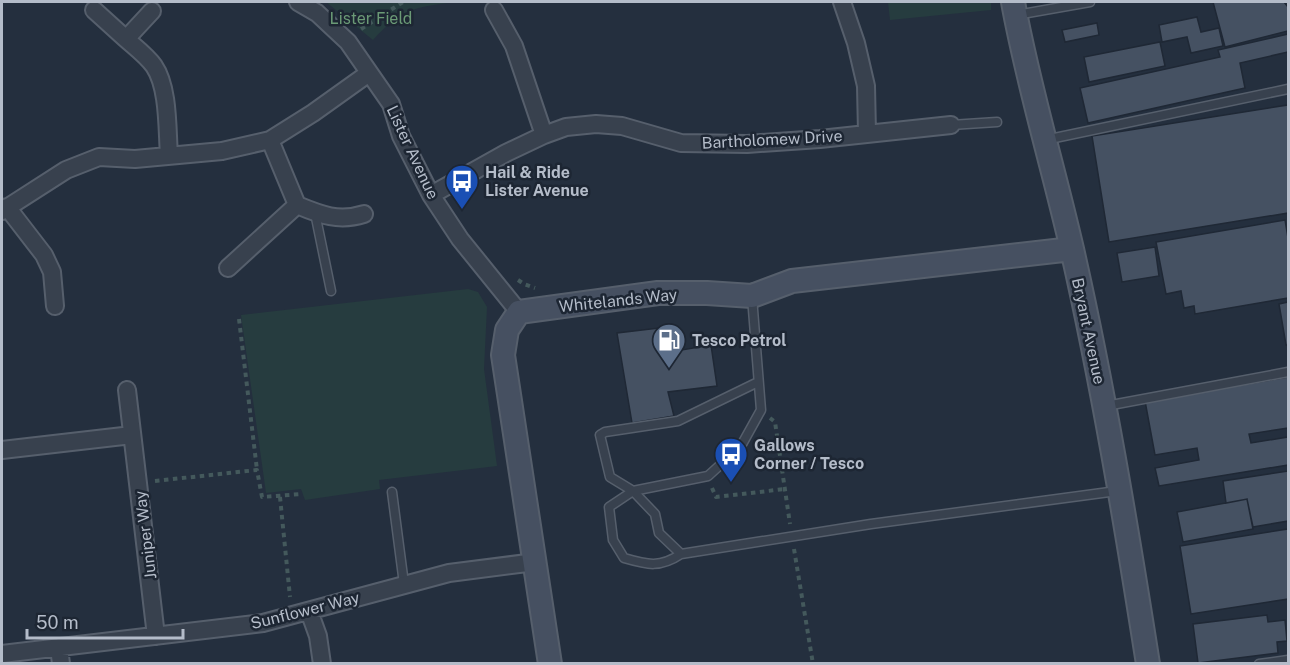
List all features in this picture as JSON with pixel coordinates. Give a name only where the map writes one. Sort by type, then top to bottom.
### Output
[{"type":"street","name":"Lister Avenue","points":[[298,2],[317,13],[348,42],[391,104],[401,136],[431,195],[460,239],[519,312]]},
{"type":"street","points":[[842,2],[856,43],[866,86],[867,133]]},
{"type":"street","name":"Bryant Avenue","points":[[1014,9],[1072,249],[1106,406],[1148,663]]},
{"type":"street","points":[[93,10],[154,66],[162,84],[166,105],[169,155]]},
{"type":"street","points":[[494,10],[514,46],[544,135]]},
{"type":"street","points":[[126,39],[152,11]]},
{"type":"street","points":[[55,306],[52,272],[45,255],[4,209],[66,170],[99,157],[135,159],[222,151],[270,140],[369,73]]},
{"type":"street","name":"Bartholomew Drive","points":[[431,195],[544,135],[566,127],[596,124],[622,126],[681,143],[757,143],[951,126]]},
{"type":"street","points":[[270,140],[297,205],[315,213],[350,218],[364,214]]},
{"type":"street","points":[[228,268],[297,205]]},
{"type":"street","name":"Whitelands Way","points":[[519,312],[658,293],[707,293],[752,297],[792,281],[1072,249]]},
{"type":"street","points":[[519,312],[507,330],[503,355],[550,663]]},
{"type":"street","name":"Juniper Way","points":[[127,390],[156,636]]},
{"type":"street","points":[[2,450],[132,435]]},
{"type":"street","name":"Sunflower Way","points":[[2,654],[60,655],[156,636],[263,623],[448,573],[535,562]]},
{"type":"street","points":[[309,610],[318,636],[322,663]]},
{"type":"lane","points":[[1014,9],[1090,2]]},
{"type":"lane","points":[[1045,140],[1288,89]]},
{"type":"lane","points":[[951,126],[998,122]]},
{"type":"lane","points":[[315,213],[331,291]]},
{"type":"lane","points":[[752,297],[760,410],[741,446],[708,476],[633,491],[609,507],[613,540],[624,558],[647,565],[668,562],[681,554],[871,524],[1121,490]]},
{"type":"lane","points":[[1106,406],[1288,372]]},
{"type":"lane","points":[[681,554],[659,533],[655,514],[633,491],[610,477],[601,434],[678,421],[758,382]]},
{"type":"lane","points":[[392,492],[404,584]]},
{"type":"lane","points":[[1258,663],[1288,660]]},
{"type":"path","points":[[348,42],[369,22],[403,2]]},
{"type":"path","points":[[516,278],[524,284],[542,289]]},
{"type":"path","points":[[239,319],[262,497],[302,494]]},
{"type":"path","points":[[138,483],[257,470]]},
{"type":"path","points":[[708,476],[716,497],[785,489]]},
{"type":"path","points":[[280,497],[292,616]]},
{"type":"green space","name":"Lister Field","points":[[326,2],[455,2],[410,11],[392,22],[373,40]]},
{"type":"green space","points":[[888,2],[991,2],[991,10],[890,20]]},
{"type":"green space","points":[[468,289],[478,292],[487,307],[484,369],[497,466],[379,480],[380,489],[305,500],[301,489],[266,493],[241,315]]},
{"type":"building","points":[[1213,2],[1284,2],[1288,7],[1288,31],[1225,47]]},
{"type":"building","points":[[1197,17],[1201,32],[1219,28],[1223,46],[1191,53],[1187,37],[1162,42],[1159,25]]},
{"type":"building","points":[[1097,23],[1099,35],[1065,42],[1062,30]]},
{"type":"building","points":[[1288,34],[1288,52],[1240,63],[1245,88],[1088,123],[1080,88],[1220,57],[1218,50]]},
{"type":"building","points":[[1160,42],[1165,66],[1089,82],[1084,57]]},
{"type":"building","points":[[1288,105],[1288,213],[1109,242],[1092,136]]},
{"type":"building","points":[[1285,220],[1288,238],[1288,298],[1195,314],[1194,306],[1184,308],[1181,291],[1166,294],[1156,242]]},
{"type":"building","points":[[1155,247],[1159,276],[1122,282],[1117,253]]},
{"type":"building","points":[[1288,302],[1288,345],[1286,345],[1279,304]]},
{"type":"building","name":"Tesco Petrol","points":[[659,328],[664,353],[711,345],[717,386],[668,392],[674,416],[632,423],[617,333]]},
{"type":"building","points":[[1288,377],[1288,428],[1249,434],[1251,443],[1288,437],[1288,465],[1159,486],[1155,468],[1199,460],[1197,448],[1155,455],[1145,401]]},
{"type":"building","points":[[1288,471],[1288,521],[1253,527],[1247,499],[1226,503],[1223,481]]},
{"type":"building","points":[[1247,499],[1253,529],[1183,542],[1177,512]]},
{"type":"building","points":[[1288,529],[1288,599],[1191,614],[1180,546]]},
{"type":"building","points":[[1267,615],[1268,622],[1285,620],[1287,641],[1277,642],[1278,653],[1198,663],[1193,624]]},
{"type":"place","name":"Hail & Ride Lister Avenue","points":[[462,210]]},
{"type":"place","name":"Tesco Petrol","points":[[669,369]]},
{"type":"place","name":"Gallows Corner / Tesco","points":[[731,483]]}]
